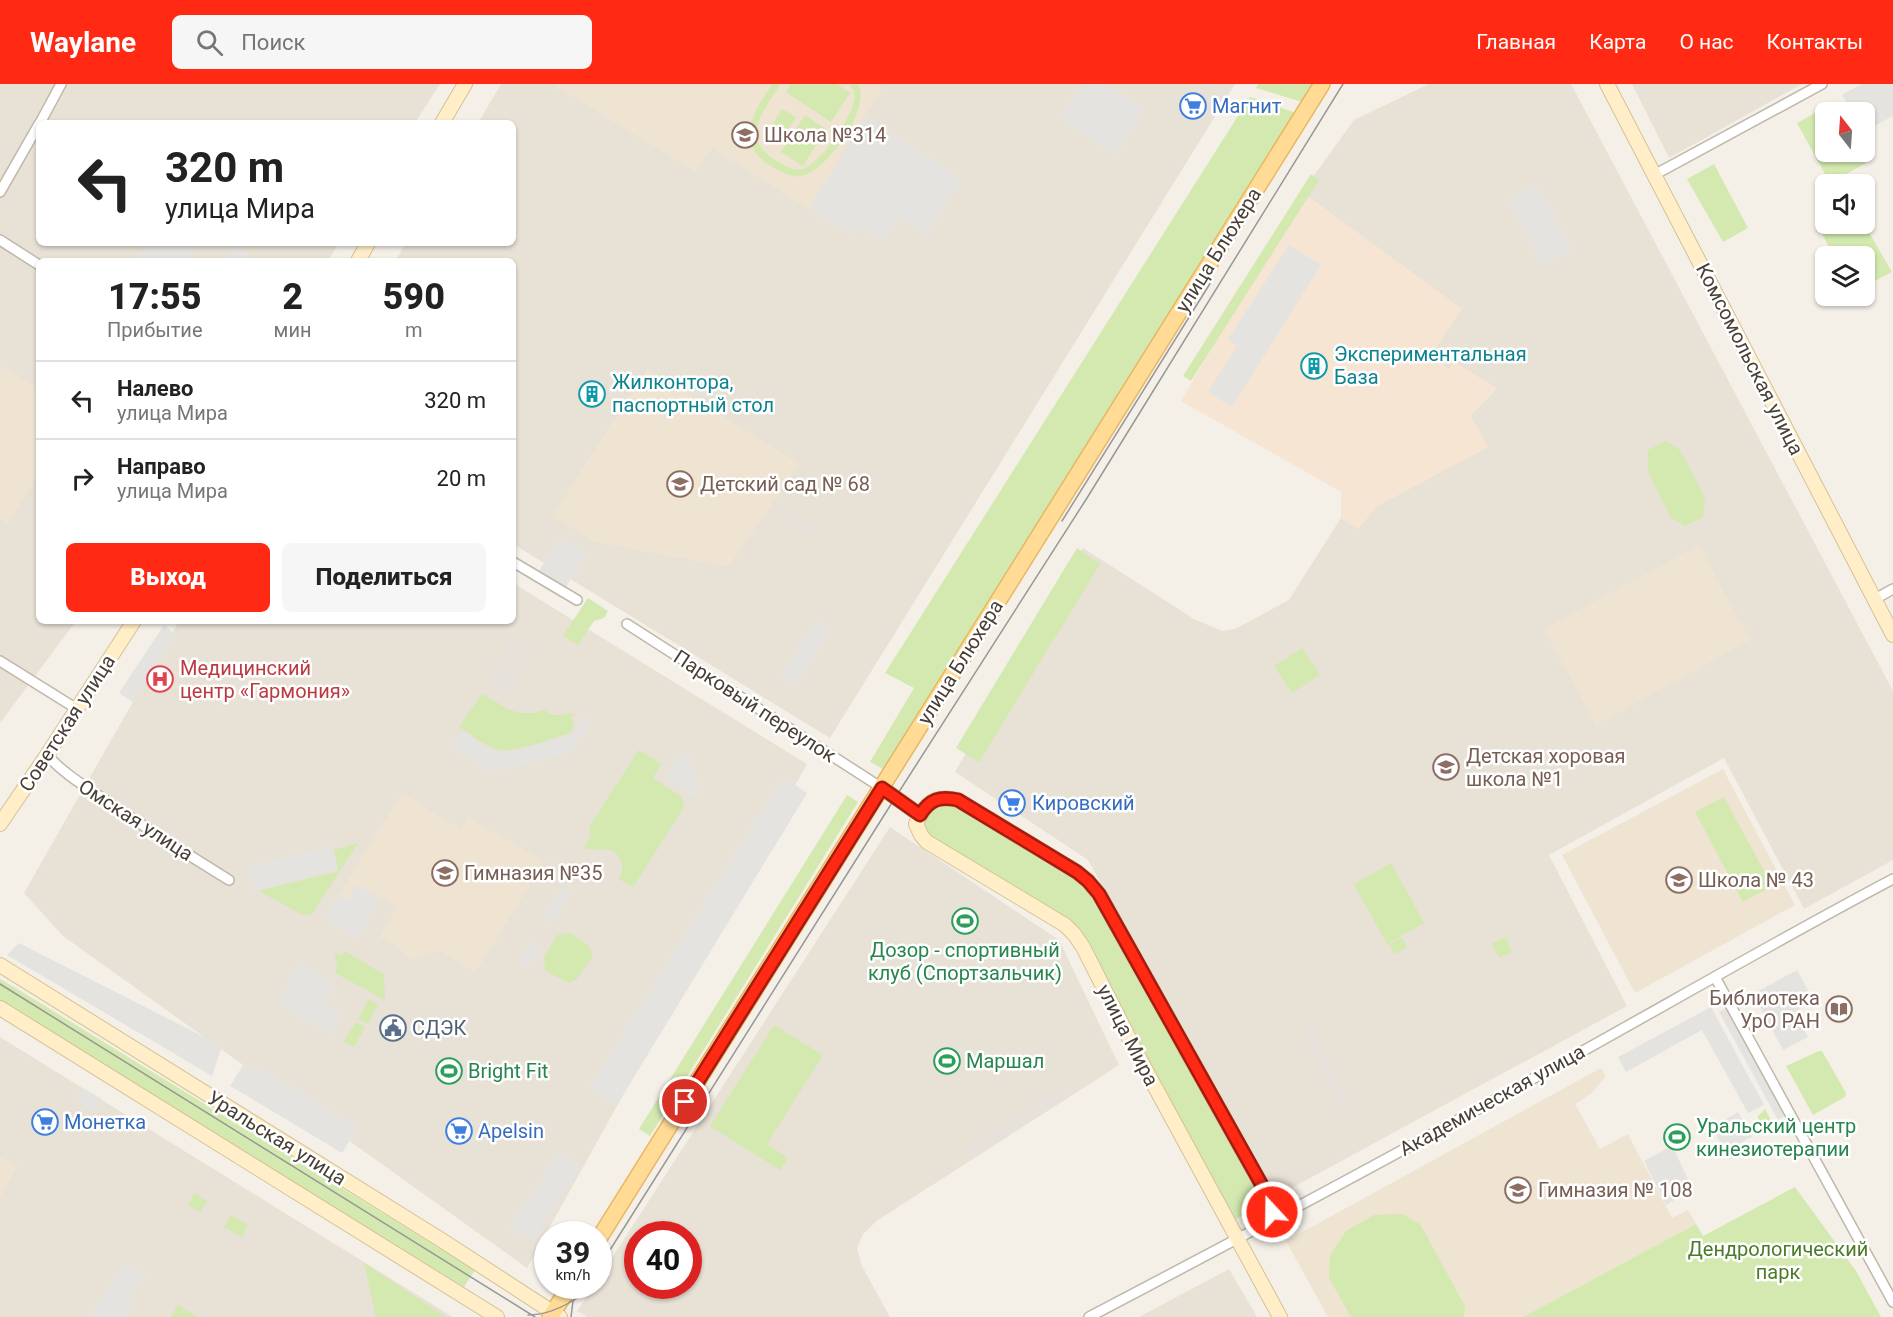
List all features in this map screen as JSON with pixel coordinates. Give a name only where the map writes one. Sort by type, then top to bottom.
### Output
[{"type":"main road","points":[[444,120],[465,84]]},
{"type":"main road","name":"улица Блюхера","points":[[610,1221],[1322,84]]},
{"type":"main road","name":"Комсомольская улица","points":[[1607,84],[1893,635]]},
{"type":"main road","name":"Советская улица","points":[[0,824],[132,624]]},
{"type":"main road","points":[[882,788],[920,815],[927,805],[937,798],[946,797],[958,800],[1077,872],[1088,881],[1099,894],[1270,1200],[1272,1212],[1259,1228]]},
{"type":"main road","name":"улица Мира","points":[[920,815],[916,824],[927,842],[1050,915],[1074,934],[1280,1317]]},
{"type":"main road","name":"Уральская улица","points":[[0,966],[443,1241],[554,1316]]},
{"type":"main road","name":"Уральская улица","points":[[0,1008],[497,1317]]},
{"type":"main road","points":[[554,1316],[563,1299]]},
{"type":"street","points":[[41,120],[61,84]]},
{"type":"street","points":[[1654,175],[1822,84]]},
{"type":"street","points":[[0,192],[36,128]]},
{"type":"street","points":[[0,240],[36,263]]},
{"type":"street","points":[[516,564],[577,600]]},
{"type":"street","points":[[1875,599],[1893,589]]},
{"type":"street","name":"Парковый переулок","points":[[627,624],[882,788]]},
{"type":"street","points":[[0,661],[77,709]]},
{"type":"street","name":"Омская улица","points":[[47,755],[59,769],[154,834],[229,880]]},
{"type":"street","name":"Академическая улица","points":[[1089,1317],[1237,1240],[1528,1082],[1815,920],[1893,879]]},
{"type":"street","points":[[1715,977],[1893,1302]]},
{"type":"shaded area","points":[[0,84],[440,84],[417,120],[36,120],[36,246],[337,246],[330,258],[36,258],[36,624],[74,624],[0,723]]},
{"type":"shaded area","points":[[501,84],[1235,84],[830,738],[516,546],[516,258],[397,258],[404,246],[516,246],[516,120],[480,120]]},
{"type":"shaded area","name":"Школа №314","points":[[552,84],[879,84],[883,87],[809,209],[712,148],[696,172]]},
{"type":"shaded area","points":[[1084,84],[1102,84],[1144,109],[1116,154],[1060,119]]},
{"type":"shaded area","points":[[1429,84],[1571,84],[1893,691],[1893,860],[1804,909],[1724,758],[1549,855],[1627,1006],[1275,1197],[1088,860],[955,772],[1083,548],[1194,619],[1222,631],[1235,629],[1289,600],[1341,518],[1358,529],[1376,507],[1419,483],[1470,415],[1496,389],[1454,362],[1449,369],[1430,357],[1461,309],[1302,192],[1354,120]]},
{"type":"shaded area","points":[[1632,84],[1802,84],[1669,158]]},
{"type":"shaded area","points":[[1862,84],[1893,84],[1893,116],[1875,126],[1875,102],[1846,102],[1842,95]]},
{"type":"shaded area","points":[[866,116],[961,179],[927,235],[898,217],[883,241],[856,225],[850,234],[809,209]]},
{"type":"shaded area","points":[[1536,184],[1572,249],[1543,265],[1507,200]]},
{"type":"shaded area","points":[[1302,192],[1462,309],[1430,357],[1449,369],[1454,362],[1496,388],[1470,415],[1488,447],[1376,507],[1358,529],[1341,518],[1341,492],[1181,401]]},
{"type":"shaded area","points":[[1289,245],[1321,265],[1232,407],[1208,392],[1237,346],[1228,339]]},
{"type":"shaded area","points":[[144,246],[195,246],[188,258],[137,258]]},
{"type":"shaded area","points":[[233,246],[248,254],[246,258],[226,258]]},
{"type":"shaded area","points":[[0,365],[36,387],[36,479],[8,524],[0,519]]},
{"type":"shaded area","name":"Детский сад № 68","points":[[647,369],[800,464],[728,567],[595,542],[552,516]]},
{"type":"shaded area","points":[[789,513],[814,524],[807,535],[784,522]]},
{"type":"shaded area","points":[[559,538],[586,554],[560,597],[533,581]]},
{"type":"shaded area","points":[[1699,545],[1750,640],[1596,725],[1544,629]]},
{"type":"shaded area","points":[[516,585],[807,764],[553,1221],[534,1221],[534,1255],[527,1268],[63,936],[24,893],[177,624],[516,624]]},
{"type":"shaded area","points":[[817,621],[830,630],[794,687],[779,677]]},
{"type":"shaded area","points":[[164,625],[175,634],[133,702],[119,693]]},
{"type":"shaded area","points":[[515,638],[535,651],[505,695],[485,682]]},
{"type":"shaded area","points":[[584,716],[592,721],[571,752],[498,771],[489,771],[451,747],[462,731],[499,753],[517,751],[572,735]]},
{"type":"shaded area","points":[[680,752],[692,761],[699,794],[689,797],[686,791],[664,778]]},
{"type":"shaded area","name":"Школа № 43","points":[[1723,769],[1795,905],[1635,993],[1562,855]]},
{"type":"shaded area","points":[[783,777],[807,793],[617,1105],[590,1088]]},
{"type":"shaded area","name":"Гимназия №35","points":[[402,793],[461,830],[468,818],[545,861],[475,973],[441,951],[410,960],[400,948],[380,937],[397,907],[384,899],[382,901],[356,885],[347,901],[338,896]]},
{"type":"shaded area","points":[[890,827],[1059,940],[1119,1065],[878,1220],[863,1234],[857,1248],[862,1266],[890,1317],[587,1317],[577,1311],[585,1299],[612,1299],[612,1258],[624,1239],[624,1299],[702,1299],[702,1221],[636,1221]]},
{"type":"shaded area","points":[[332,846],[338,869],[254,890],[248,867]]},
{"type":"shaded area","points":[[356,885],[380,899],[357,938],[325,918],[338,896],[347,901]]},
{"type":"shaded area","points":[[562,887],[571,893],[552,922],[543,916]]},
{"type":"shaded area","points":[[532,941],[542,947],[529,968],[519,961]]},
{"type":"shaded area","points":[[19,943],[222,1046],[212,1076],[7,955]]},
{"type":"shaded area","points":[[300,964],[336,985],[323,1005],[342,1016],[331,1034],[278,1002]]},
{"type":"shaded area","points":[[1797,970],[1814,1001],[1794,1012],[1808,1037],[1783,1050],[1753,994]]},
{"type":"shaded area","points":[[1730,1005],[1789,1113],[1778,1120],[1719,1012]]},
{"type":"shaded area","points":[[1711,1007],[1764,1105],[1748,1113],[1702,1030],[1626,1072],[1618,1057]]},
{"type":"shaded area","points":[[1318,1024],[1320,1030],[1313,1034],[1350,1108],[1343,1112],[1303,1032]]},
{"type":"shaded area","points":[[0,1037],[453,1317],[0,1317]]},
{"type":"shaded area","points":[[243,1065],[255,1072],[258,1067],[358,1127],[342,1153],[230,1086]]},
{"type":"shaded area","name":"Гимназия № 108","points":[[1601,1068],[1606,1076],[1592,1093],[1575,1104],[1600,1149],[1628,1134],[1672,1218],[1688,1210],[1696,1224],[1523,1317],[1328,1317],[1286,1241]]},
{"type":"shaded area","points":[[1064,1085],[1071,1096],[970,1159],[963,1148]]},
{"type":"shaded area","points":[[83,1088],[102,1099],[93,1111],[75,1100]]},
{"type":"shaded area","points":[[1738,1112],[1752,1137],[1735,1146],[1733,1158],[1729,1159],[1712,1127]]},
{"type":"shaded area","points":[[1672,1146],[1693,1189],[1666,1205],[1644,1161]]},
{"type":"shaded area","points":[[560,1152],[582,1166],[545,1221],[534,1221],[532,1241],[510,1227]]},
{"type":"shaded area","points":[[0,1157],[17,1167],[0,1198]]},
{"type":"shaded area","points":[[124,1264],[146,1274],[130,1295],[135,1299],[132,1305],[124,1317],[90,1317]]},
{"type":"shaded area","points":[[1229,1269],[1257,1317],[1139,1317]]},
{"type":"green space","points":[[772,84],[780,84],[758,124],[759,143],[765,152],[780,163],[789,168],[802,169],[819,158],[845,123],[854,99],[854,91],[849,84],[858,84],[861,95],[859,108],[845,137],[823,163],[812,172],[802,176],[783,173],[772,167],[760,158],[753,148],[750,127],[758,106]]},
{"type":"green space","points":[[791,84],[837,84],[850,93],[831,122],[786,92]]},
{"type":"green space","points":[[1258,84],[1322,84],[1309,104],[1256,88]]},
{"type":"green space","points":[[1250,97],[1302,115],[890,773],[870,762],[914,688],[885,673]]},
{"type":"green space","points":[[782,109],[796,117],[779,143],[766,135]]},
{"type":"green space","points":[[1815,113],[1815,156],[1797,123]]},
{"type":"green space","points":[[805,115],[826,129],[803,166],[781,152]]},
{"type":"green space","points":[[1818,162],[1866,163],[1846,174],[1825,174]]},
{"type":"green space","points":[[1714,164],[1748,228],[1723,242],[1687,179]]},
{"type":"green space","points":[[1311,174],[1319,180],[1191,381],[1183,376]]},
{"type":"green space","points":[[1822,234],[1870,234],[1892,272],[1875,281],[1875,246],[1829,246]]},
{"type":"green space","points":[[1666,441],[1680,450],[1705,498],[1703,517],[1685,526],[1670,517],[1648,471],[1648,450]]},
{"type":"green space","points":[[1077,548],[1100,564],[979,762],[956,748]]},
{"type":"green space","points":[[588,598],[608,611],[604,618],[594,621],[578,645],[563,636]]},
{"type":"green space","points":[[1302,648],[1320,675],[1292,693],[1274,666]]},
{"type":"green space","points":[[482,694],[519,713],[544,710],[553,715],[574,714],[571,717],[574,726],[570,733],[535,744],[508,750],[495,749],[459,727]]},
{"type":"green space","points":[[639,750],[661,764],[653,778],[682,797],[684,807],[633,887],[619,879],[622,864],[615,852],[583,848],[591,836],[589,827]]},
{"type":"green space","points":[[847,795],[858,802],[650,1136],[639,1129]]},
{"type":"green space","points":[[946,797],[1088,881],[1267,1195],[1261,1206],[1229,1223],[1074,934],[927,842],[920,815]]},
{"type":"green space","points":[[1724,797],[1772,886],[1743,902],[1695,812]]},
{"type":"green space","points":[[358,843],[312,914],[303,915],[261,892],[261,890],[336,872],[338,869],[334,850]]},
{"type":"green space","points":[[1391,863],[1424,923],[1387,944],[1354,884]]},
{"type":"green space","points":[[570,933],[589,946],[593,956],[577,979],[568,983],[545,970],[544,957],[557,935]]},
{"type":"green space","points":[[1402,937],[1407,947],[1394,954],[1389,944]]},
{"type":"green space","points":[[1506,937],[1512,952],[1499,958],[1492,943]]},
{"type":"green space","points":[[345,951],[384,975],[385,1000],[335,973],[337,967],[335,952],[342,956]]},
{"type":"green space","points":[[0,979],[475,1270],[464,1287],[0,1001]]},
{"type":"green space","points":[[369,999],[378,1005],[368,1024],[358,1019]]},
{"type":"green space","points":[[356,1022],[365,1027],[354,1047],[344,1041]]},
{"type":"green space","points":[[774,1025],[823,1055],[767,1144],[788,1158],[780,1170],[710,1126]]},
{"type":"green space","points":[[1822,1051],[1846,1093],[1845,1097],[1813,1115],[1786,1066]]},
{"type":"green space","points":[[1765,1109],[1778,1133],[1766,1132],[1759,1125],[1758,1116]]},
{"type":"green space","name":"Дендрологический парк","points":[[1795,1187],[1856,1271],[1881,1317],[1523,1317],[1696,1224],[1703,1236]]},
{"type":"green space","points":[[195,1193],[207,1201],[200,1212],[188,1205]]},
{"type":"green space","points":[[1402,1214],[1420,1224],[1465,1306],[1464,1317],[1351,1317],[1329,1278],[1330,1256],[1346,1231],[1374,1215]]},
{"type":"green space","points":[[231,1215],[248,1225],[242,1237],[224,1227]]},
{"type":"green space","points":[[364,1263],[446,1317],[376,1317]]},
{"type":"green space","points":[[178,1305],[198,1317],[171,1317]]},
{"type":"tram line","points":[[612,1247],[1087,498],[1343,84]]},
{"type":"tram line","points":[[1062,521],[1211,282]]},
{"type":"tram line","points":[[0,984],[535,1317]]},
{"type":"tram line","points":[[571,1317],[574,1299]]},
{"type":"tram line","points":[[528,1315],[555,1310],[576,1299]]},
{"type":"place","name":"Магнит","points":[[1193,106]]},
{"type":"place","name":"Школа №314","points":[[745,135]]},
{"type":"place","name":"Экспериментальная База","points":[[1314,366]]},
{"type":"place","name":"Жилконтора, паспортный стол","points":[[592,394]]},
{"type":"place","name":"Детский сад № 68","points":[[680,484]]},
{"type":"place","name":"Медицинский центр «Гармония»","points":[[160,679]]},
{"type":"place","name":"Детская хоровая школа №1","points":[[1446,767]]},
{"type":"place","name":"Кировский","points":[[1012,803]]},
{"type":"place","name":"Гимназия №35","points":[[445,873]]},
{"type":"place","name":"Школа № 43","points":[[1679,880]]},
{"type":"place","name":"Дозор - спортивный клуб (Спортзальчик)","points":[[965,921]]},
{"type":"place","name":"Библиотека УрО РАН","points":[[1839,1009]]},
{"type":"place","name":"СДЭК","points":[[393,1028]]},
{"type":"place","name":"Маршал","points":[[947,1061]]},
{"type":"place","name":"Bright Fit","points":[[449,1071]]},
{"type":"place","name":"Монетка","points":[[45,1122]]},
{"type":"place","name":"Apelsin","points":[[459,1131]]},
{"type":"place","name":"Уральский центр кинезиотерапии","points":[[1677,1137]]},
{"type":"place","name":"Гимназия № 108","points":[[1518,1190]]},
{"type":"route","points":[[685,1102],[882,788],[920,815],[927,805],[937,798],[946,797],[958,800],[1077,872],[1099,894],[1268,1196],[1272,1212]]}]
